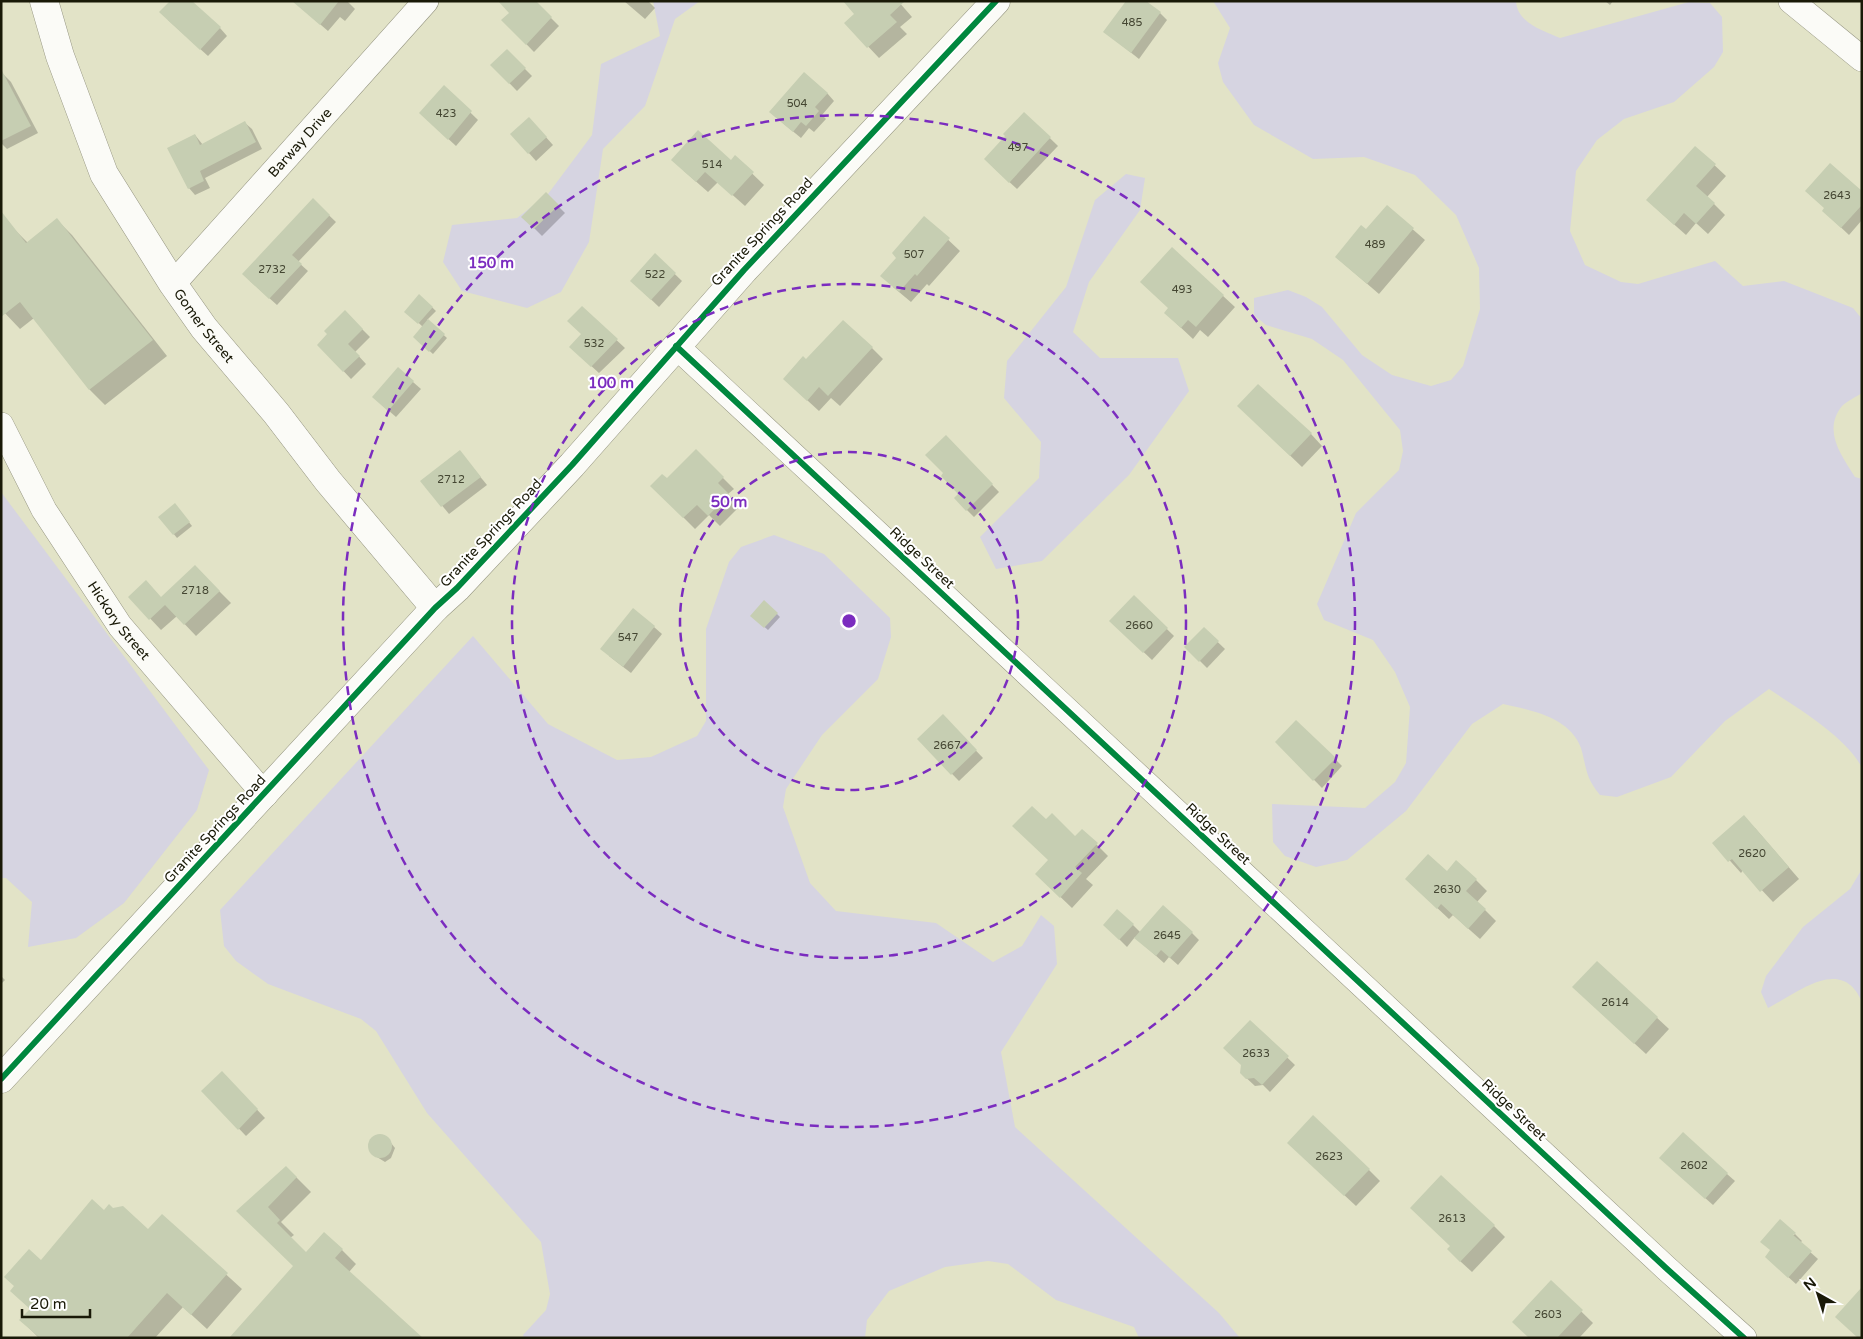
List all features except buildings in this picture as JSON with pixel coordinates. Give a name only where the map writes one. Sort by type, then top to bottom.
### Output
[{"type":"street","name":"Gomer Street","points":[[44,1],[60,56],[104,174],[173,284],[204,328],[276,413],[328,481],[435,608]]},
{"type":"street","name":"Barway Drive","points":[[173,284],[426,1]]},
{"type":"street","name":"Granite Springs Road","points":[[1,1079],[265,795],[435,608],[457,588],[572,465],[744,270],[996,1]]},
{"type":"street","points":[[1791,1],[1862,59]]},
{"type":"street","name":"Ridge Street","points":[[676,346],[1666,1268],[1744,1338]]},
{"type":"street","name":"Hickory Street","points":[[1,425],[44,510],[120,626],[265,795]]},
{"type":"shaded area","points":[[653,1],[700,1],[675,19],[645,106],[603,149],[589,242],[561,292],[527,308],[462,291],[443,262],[452,225],[517,218],[548,194],[592,135],[601,64],[660,36]]},
{"type":"shaded area","points":[[1213,1],[1516,1],[1521,15],[1526,21],[1560,38],[1689,2],[1710,3],[1722,17],[1723,52],[1714,67],[1674,102],[1624,119],[1597,140],[1576,171],[1570,231],[1585,265],[1621,282],[1638,284],[1715,261],[1743,286],[1784,281],[1853,308],[1862,319],[1862,393],[1842,406],[1836,415],[1834,434],[1836,443],[1845,461],[1855,477],[1862,479],[1862,768],[1855,757],[1834,735],[1807,714],[1769,689],[1725,721],[1671,777],[1617,797],[1600,795],[1589,778],[1576,737],[1568,729],[1559,722],[1537,712],[1503,704],[1472,724],[1406,811],[1347,860],[1316,867],[1285,856],[1273,842],[1272,804],[1365,808],[1395,782],[1406,763],[1410,707],[1395,672],[1373,640],[1324,620],[1317,604],[1356,513],[1399,470],[1403,451],[1400,430],[1343,360],[1312,339],[1266,325],[1254,315],[1254,298],[1288,290],[1306,297],[1322,307],[1362,355],[1392,375],[1431,386],[1451,380],[1463,366],[1480,309],[1479,268],[1456,215],[1415,175],[1364,157],[1313,159],[1254,125],[1223,82],[1218,63],[1230,28]]},
{"type":"shaded area","points":[[1126,174],[1145,178],[1140,210],[1089,282],[1073,332],[1100,358],[1178,358],[1189,391],[1129,475],[1042,561],[996,569],[980,537],[1039,478],[1041,442],[1004,398],[1007,361],[1066,287],[1095,200]]},
{"type":"shaded area","points":[[1,492],[209,770],[197,810],[124,903],[76,938],[28,947],[32,902],[6,878],[1,878]]},
{"type":"shaded area","points":[[774,535],[824,554],[890,618],[891,637],[878,679],[822,735],[786,789],[783,807],[810,883],[836,911],[936,923],[993,962],[1022,946],[1041,915],[1054,926],[1057,964],[1001,1052],[1015,1127],[1219,1313],[1240,1338],[1139,1338],[1134,1327],[1056,1300],[1008,1264],[988,1261],[945,1267],[889,1291],[867,1320],[865,1338],[524,1338],[523,1335],[546,1310],[550,1294],[541,1242],[427,1113],[376,1031],[361,1019],[268,984],[236,961],[224,946],[220,910],[473,636],[548,724],[617,760],[651,757],[697,736],[706,721],[706,629],[729,562],[741,547]]},
{"type":"shaded area","points":[[1862,869],[1862,1002],[1853,988],[1843,981],[1832,979],[1819,981],[1768,1008],[1761,992],[1766,976],[1803,927],[1850,889]]},
{"type":"cycle path","points":[[1,1079],[435,608],[457,588],[572,465],[744,270],[996,1]]},
{"type":"cycle path","points":[[676,346],[1666,1268],[1744,1338]]}]
